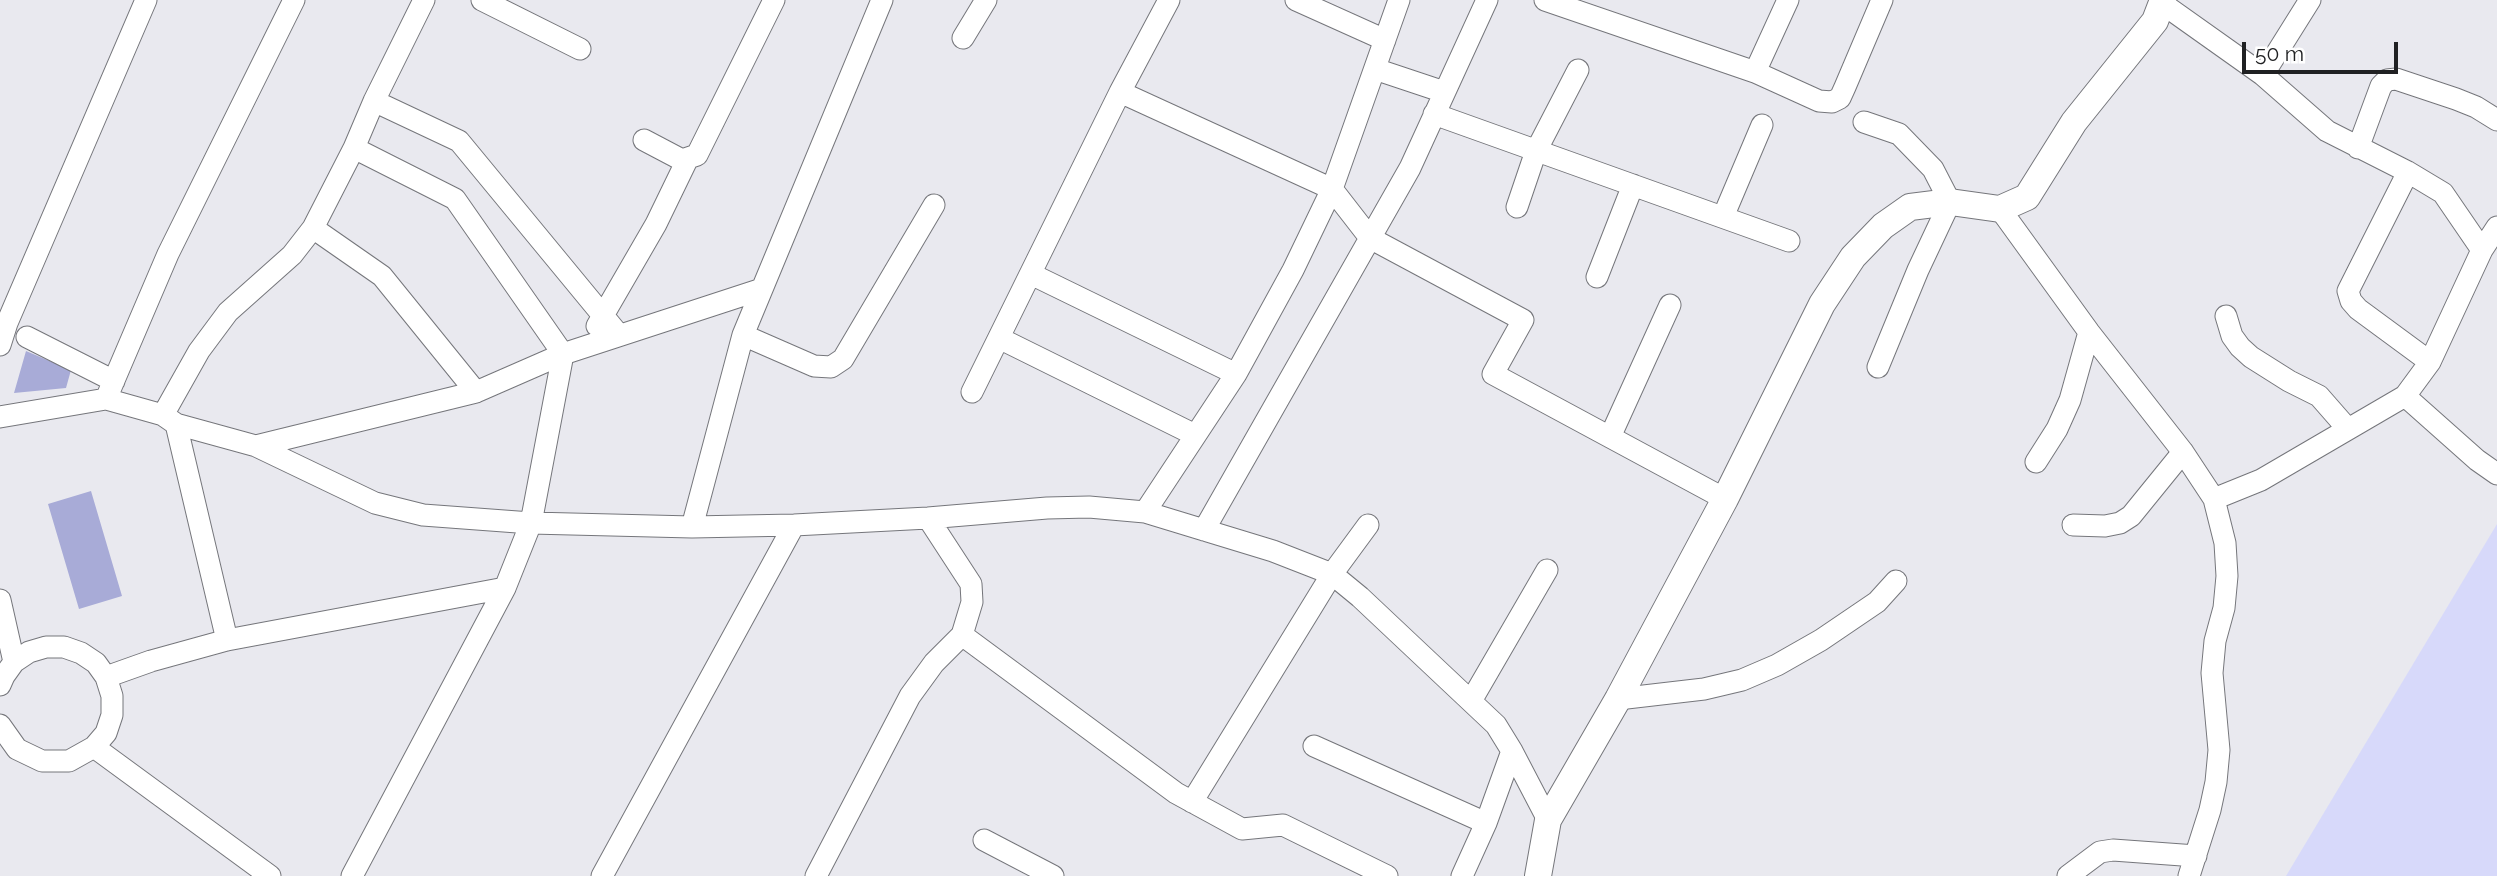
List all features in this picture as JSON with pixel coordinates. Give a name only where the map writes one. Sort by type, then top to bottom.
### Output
[{"type":"street","points":[[0,345],[4,321],[146,0]]},
{"type":"street","points":[[110,390],[168,254],[294,0]]},
{"type":"street","points":[[227,640],[169,420],[200,351],[228,312],[292,255],[313,228],[424,0]]},
{"type":"street","points":[[482,0],[580,49]]},
{"type":"street","points":[[644,140],[675,158],[688,159],[697,155],[774,0]]},
{"type":"street","points":[[692,527],[743,335],[882,0]]},
{"type":"street","points":[[963,38],[986,0]]},
{"type":"street","points":[[972,392],[1120,92],[1169,0]]},
{"type":"street","points":[[1296,0],[1385,40]]},
{"type":"street","points":[[1145,512],[1236,374],[1293,270],[1332,189],[1399,0]]},
{"type":"street","points":[[1204,530],[1410,168],[1487,0]]},
{"type":"street","points":[[1545,0],[1755,72],[1819,101],[1832,102],[1840,97],[1845,87],[1882,0]]},
{"type":"street","points":[[1755,72],[1788,0]]},
{"type":"street","points":[[2263,75],[2310,0]]},
{"type":"street","points":[[1538,876],[1548,820],[1618,699],[1725,499],[1822,304],[1853,257],[1883,226],[1910,207],[1950,202],[2000,209],[2026,197],[2074,122],[2155,21],[2163,2],[2263,75],[2327,131],[2408,172],[2443,194],[2482,250]]},
{"type":"street","points":[[1375,69],[1444,92]]},
{"type":"street","points":[[1517,207],[1536,150],[1578,70]]},
{"type":"street","points":[[2358,148],[2381,86],[2387,80],[2396,79],[2456,99],[2497,120]]},
{"type":"street","points":[[1120,92],[1332,189],[1370,238],[1523,320],[1493,374],[1725,499]]},
{"type":"street","points":[[374,101],[459,141],[619,335]]},
{"type":"street","points":[[1434,114],[1789,241]]},
{"type":"street","points":[[1864,122],[1899,134],[1933,169],[1950,202]]},
{"type":"street","points":[[1723,217],[1762,125]]},
{"type":"street","points":[[352,876],[505,588],[531,523],[563,354],[455,199],[354,148]]},
{"type":"street","points":[[587,346],[656,224],[688,159]]},
{"type":"street","points":[[2408,172],[2348,291],[2351,301],[2358,309],[2430,362]]},
{"type":"street","points":[[1597,277],[1633,185]]},
{"type":"street","points":[[1878,367],[1918,270],[1950,202]]},
{"type":"street","points":[[743,335],[814,366],[831,367],[843,359],[934,205]]},
{"type":"street","points":[[2000,209],[2089,332],[2183,452],[2214,499],[2225,543],[2227,576],[2224,608],[2215,641],[2213,673],[2219,750],[2213,796],[2192,866],[2113,850],[2100,852],[2068,876]]},
{"type":"street","points":[[2214,499],[2261,480],[2405,396],[2430,362],[2482,250],[2497,227]]},
{"type":"street","points":[[313,228],[382,276],[476,392]]},
{"type":"street","points":[[1031,274],[1236,374]]},
{"type":"street","points":[[256,446],[476,392],[563,354],[762,289]]},
{"type":"street","points":[[1610,437],[1670,305]]},
{"type":"street","points":[[2227,316],[2232,336],[2240,347],[2289,381],[2319,396],[2347,428]]},
{"type":"street","points":[[2036,462],[2057,429],[2070,400],[2089,332]]},
{"type":"street","points":[[27,337],[110,390],[169,420],[256,446],[375,503],[423,515],[531,523],[692,527],[928,519],[1089,507],[1145,512],[1273,551],[1332,574],[1496,725],[1548,820]]},
{"type":"street","points":[[999,338],[1195,435]]},
{"type":"street","points":[[0,417],[110,390]]},
{"type":"street","points":[[2405,396],[2477,460],[2497,474]]},
{"type":"street","points":[[2073,525],[2105,526],[2120,523],[2131,516],[2183,452]]},
{"type":"street","points":[[816,876],[910,695],[934,663],[962,635],[972,602],[971,584],[928,519]]},
{"type":"street","points":[[602,876],[794,525]]},
{"type":"street","points":[[1192,802],[1332,574],[1368,525]]},
{"type":"street","points":[[1471,701],[1547,570]]},
{"type":"street","points":[[1618,699],[1704,689],[1742,680],[1777,665],[1821,640],[1877,602],[1896,581]]},
{"type":"street","points":[[106,677],[151,661],[227,640],[505,588]]},
{"type":"street","points":[[0,600],[15,662]]},
{"type":"street","points":[[962,635],[1176,793],[1242,829],[1283,825],[1387,876]]},
{"type":"street","points":[[0,685],[15,662],[29,652],[46,647],[64,647],[81,653],[96,663],[106,677],[112,695],[112,715],[106,733],[94,747],[69,761],[42,761],[17,749],[0,727]]},
{"type":"street","points":[[1314,746],[1486,823]]},
{"type":"street","points":[[94,747],[270,876]]},
{"type":"street","points":[[1462,876],[1486,823],[1512,751]]},
{"type":"street","points":[[984,840],[1053,876]]},
{"type":"shaded area","points":[[2497,524],[2497,876],[2286,876]]},
{"type":"building","points":[[26,351],[71,370],[66,388],[14,393]]},
{"type":"building","points":[[91,491],[122,596],[79,609],[48,504]]}]
